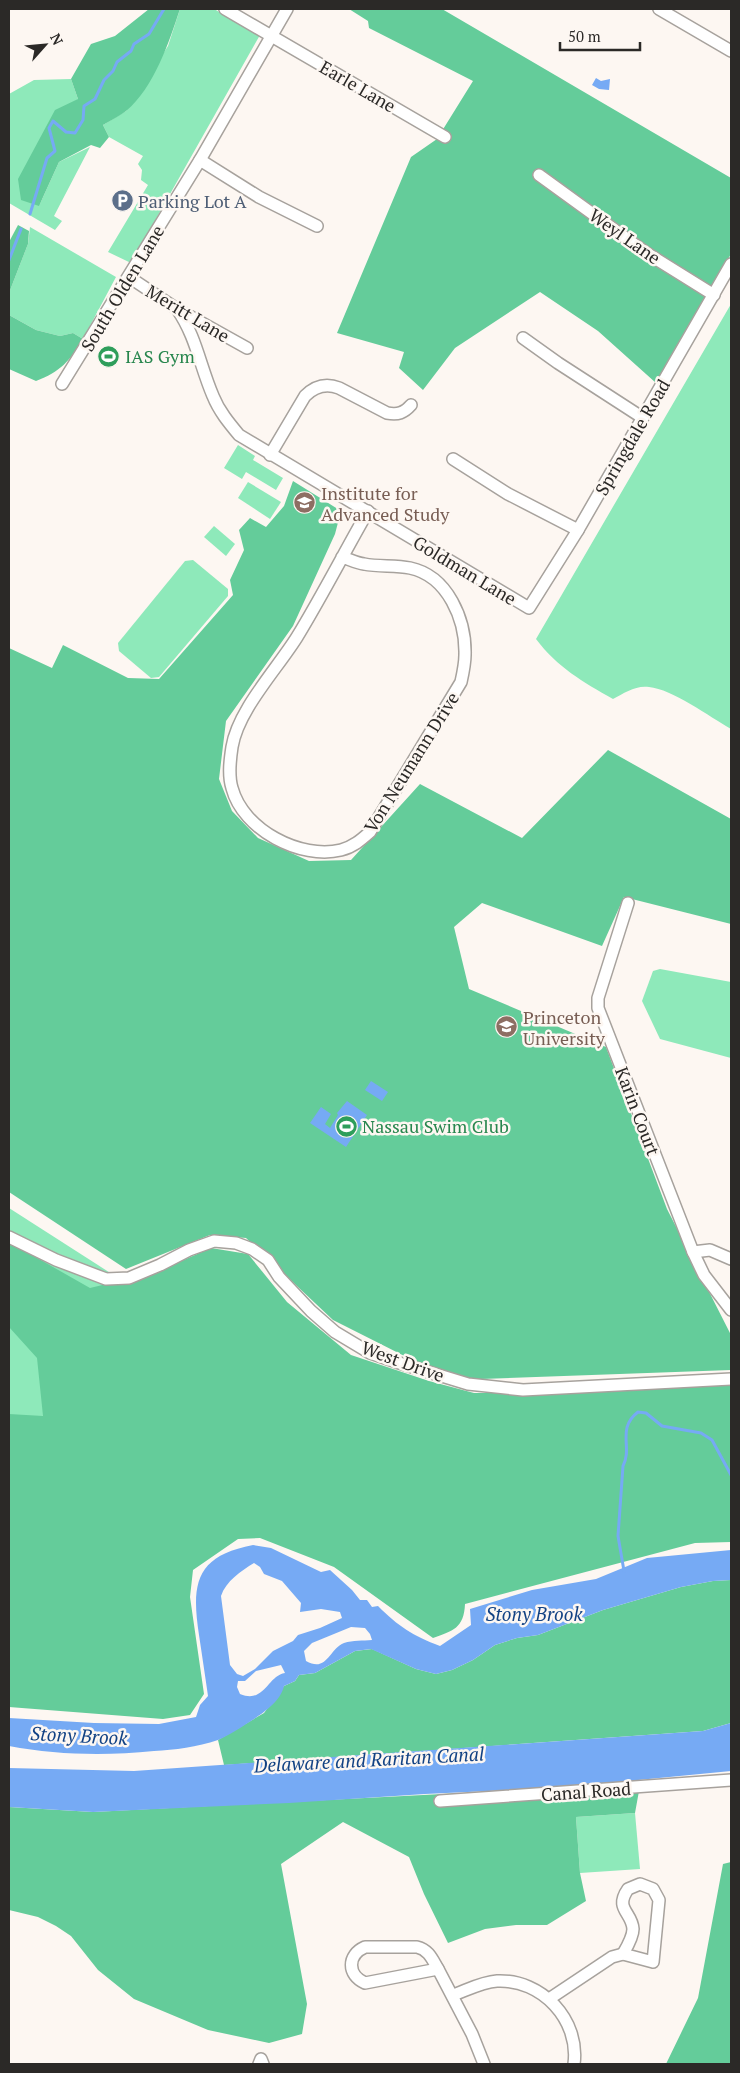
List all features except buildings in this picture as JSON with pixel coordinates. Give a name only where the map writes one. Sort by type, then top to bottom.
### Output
[{"type":"street","name":"Earle Lane","points":[[225,9],[445,137]]},
{"type":"street","name":"South Olden Lane","points":[[62,384],[200,160],[287,9]]},
{"type":"street","points":[[659,9],[731,51]]},
{"type":"street","points":[[200,160],[259,197],[317,226]]},
{"type":"street","name":"Weyl Lane","points":[[539,175],[644,252],[714,294]]},
{"type":"street","name":"Springdale Road","points":[[529,608],[578,530],[644,418],[731,264]]},
{"type":"street","name":"Meritt Lane","points":[[129,277],[177,308],[247,348]]},
{"type":"street","name":"Goldman Lane","points":[[177,308],[194,339],[212,395],[224,416],[239,435],[529,608]]},
{"type":"street","points":[[522,338],[644,418]]},
{"type":"street","points":[[270,455],[305,396],[311,390],[321,386],[331,385],[339,388],[387,413],[402,413],[411,405]]},
{"type":"street","points":[[453,459],[508,494],[578,530]]},
{"type":"street","name":"Von Neumann Drive","points":[[342,557],[363,564],[410,568],[429,575],[442,587],[459,616],[464,635],[466,657],[461,682],[370,832],[357,843],[341,850],[319,851],[293,846],[270,837],[252,823],[240,807],[232,789],[230,770],[232,745],[240,723],[256,694],[276,669],[303,626],[342,557],[368,512]]},
{"type":"street","name":"Karin Court","points":[[628,903],[598,998],[598,1008],[693,1252],[704,1275],[731,1310]]},
{"type":"street","name":"West Drive","points":[[9,1237],[56,1260],[106,1279],[129,1278],[160,1266],[189,1250],[214,1241],[236,1243],[252,1249],[268,1260],[279,1277],[304,1304],[335,1332],[370,1353],[468,1384],[523,1390],[731,1379]]},
{"type":"street","points":[[693,1252],[710,1250],[731,1259]]},
{"type":"street","name":"Canal Road","points":[[440,1801],[731,1780]]},
{"type":"street","points":[[549,1999],[612,1957],[623,1954],[653,1962],[659,1900],[653,1889],[646,1885],[633,1886],[624,1895],[623,1909],[633,1926],[633,1933],[623,1954]]},
{"type":"street","points":[[438,1969],[365,1983],[354,1976],[351,1969],[351,1961],[359,1950],[365,1947],[417,1947],[429,1953],[438,1969],[452,1995],[484,2064]]},
{"type":"street","points":[[452,1995],[482,1984],[504,1982],[525,1986],[549,1999],[559,2009],[571,2033],[574,2046],[574,2064]]},
{"type":"street","points":[[259,2064],[261,2059],[264,2064]]},
{"type":"green space","points":[[149,9],[180,9],[159,64],[145,90],[126,111],[103,125],[109,137],[100,148],[91,145],[59,162],[39,206],[21,200],[18,179],[55,110],[78,99],[71,79],[91,44],[115,36]]},
{"type":"green space","points":[[180,9],[214,9],[260,35],[131,263],[108,252],[148,185],[141,180],[142,170],[138,164],[143,156],[109,137],[103,125],[126,111],[168,46]]},
{"type":"green space","points":[[349,9],[442,9],[731,178],[731,254],[656,383],[598,331],[540,292],[455,348],[423,390],[399,368],[404,352],[337,333],[411,157],[437,139],[473,81],[369,28],[368,21]]},
{"type":"green space","points":[[71,79],[78,99],[39,206],[59,162],[90,147],[54,216],[62,221],[55,230],[9,203],[9,94],[34,80]]},
{"type":"green space","points":[[18,225],[29,231],[28,244],[9,293],[9,242]]},
{"type":"green space","points":[[30,227],[116,277],[83,339],[73,333],[60,336],[36,330],[9,315],[9,293],[28,244]]},
{"type":"green space","points":[[731,304],[731,729],[691,704],[658,689],[639,687],[613,699],[562,666],[536,639]]},
{"type":"green space","points":[[9,315],[36,330],[60,336],[73,333],[83,339],[74,354],[64,365],[52,374],[36,381],[9,369]]},
{"type":"green space","points":[[238,445],[255,456],[253,460],[283,478],[276,490],[246,472],[242,479],[224,468]]},
{"type":"green space","points":[[293,481],[341,511],[335,534],[293,626],[226,721],[219,779],[232,811],[258,838],[309,861],[351,860],[420,784],[522,838],[608,750],[731,819],[731,924],[624,897],[602,946],[482,903],[454,927],[469,989],[606,1047],[667,1209],[731,1335],[731,1370],[452,1380],[333,1320],[246,1238],[210,1235],[126,1269],[9,1192],[9,648],[52,668],[63,645],[128,678],[159,679],[233,595],[230,580],[244,550],[239,530],[250,518],[266,527],[284,506]]},
{"type":"green space","points":[[248,482],[281,502],[270,519],[238,498]]},
{"type":"green space","points":[[214,526],[235,544],[226,556],[204,537]]},
{"type":"green space","points":[[193,560],[228,589],[228,596],[159,677],[151,678],[119,651],[118,643],[185,561]]},
{"type":"green space","points":[[660,969],[731,982],[731,1058],[660,1039],[642,1001],[653,971]]},
{"type":"green space","points":[[9,1208],[126,1283],[9,1470]]},
{"type":"green space","points":[[9,1242],[90,1288],[156,1272],[211,1248],[248,1254],[287,1302],[351,1355],[429,1381],[474,1393],[589,1392],[731,1384],[731,1542],[695,1543],[465,1604],[460,1623],[452,1630],[433,1638],[334,1567],[260,1538],[238,1539],[193,1570],[190,1597],[204,1694],[190,1715],[163,1719],[9,1707],[9,1414],[43,1416],[37,1358],[9,1327]]},
{"type":"green space","points":[[731,1580],[731,1723],[703,1731],[224,1765],[218,1740],[264,1713],[284,1686],[295,1681],[299,1675],[315,1673],[355,1651],[372,1649],[416,1669],[436,1674],[452,1670],[473,1660],[495,1645],[517,1638],[538,1635],[603,1610],[681,1587],[713,1581]]},
{"type":"green space","points":[[641,1780],[635,1813],[576,1817],[580,1873],[586,1901],[547,1925],[516,1925],[485,1929],[448,1943],[424,1894],[409,1857],[343,1822],[281,1864],[307,2004],[302,2034],[269,2043],[208,2030],[134,1999],[98,1970],[71,1936],[38,1917],[9,1910],[9,1807],[93,1812],[556,1788]]},
{"type":"green space","points":[[635,1813],[640,1869],[580,1873],[576,1817]]},
{"type":"green space","points":[[731,1862],[731,2064],[666,2064],[698,1998],[723,1864]]},
{"type":"water","points":[[596,78],[601,81],[610,79],[609,90],[599,89],[592,85]]},
{"type":"water","name":"Nassau Swim Club","points":[[371,1081],[388,1092],[382,1101],[365,1090]]},
{"type":"water","name":"Nassau Swim Club","points":[[347,1101],[367,1115],[346,1147],[310,1123],[321,1107],[331,1114],[325,1124],[330,1128],[338,1115],[337,1113]]},
{"type":"water","name":"Stony Brook","points":[[253,1545],[271,1548],[321,1572],[330,1570],[360,1600],[367,1600],[372,1607],[378,1606],[406,1630],[440,1646],[471,1625],[470,1609],[532,1590],[596,1579],[647,1558],[731,1550],[731,1580],[713,1581],[681,1587],[603,1610],[538,1635],[517,1638],[495,1645],[473,1660],[452,1670],[436,1674],[416,1669],[371,1649],[355,1651],[315,1673],[299,1675],[295,1681],[284,1686],[280,1696],[259,1716],[223,1738],[202,1745],[136,1753],[99,1754],[63,1753],[9,1746],[9,1718],[94,1723],[159,1724],[196,1717],[200,1705],[208,1696],[197,1617],[196,1601],[198,1587],[202,1575],[209,1565],[219,1556]],"holes":[[[254,1563],[260,1567],[264,1574],[282,1581],[301,1603],[300,1612],[321,1609],[340,1612],[342,1618],[298,1635],[293,1641],[273,1651],[255,1669],[243,1676],[237,1674],[230,1665],[221,1596],[230,1581]],[[351,1627],[365,1628],[372,1640],[344,1643],[319,1664],[306,1661],[304,1651],[312,1643]],[[281,1665],[285,1673],[279,1675],[260,1693],[248,1696],[240,1694],[237,1687],[238,1681],[245,1681],[256,1671]]]},
{"type":"water","name":"Delaware and Raritan Canal","points":[[731,1723],[731,1771],[556,1788],[289,1803],[93,1812],[9,1807],[9,1768],[134,1771],[703,1731]]},
{"type":"waterway","points":[[30,214],[47,158],[55,151],[49,128],[53,121],[66,132],[75,133],[83,120],[84,106],[95,99],[104,80],[113,71],[117,62],[131,51],[134,44],[149,34],[164,9]]},
{"type":"waterway","points":[[9,260],[21,229]]},
{"type":"waterway","points":[[624,1571],[618,1536],[623,1466],[626,1459],[626,1432],[631,1418],[638,1412],[646,1413],[662,1426],[701,1433],[712,1440],[731,1475]]},
{"type":"place","name":"Parking Lot A","points":[[122,201]]},
{"type":"place","name":"IAS Gym","points":[[109,356]]},
{"type":"place","name":"Institute for Advanced Study","points":[[305,503]]},
{"type":"place","name":"Princeton University","points":[[507,1027]]},
{"type":"place","name":"Nassau Swim Club","points":[[346,1126]]}]
